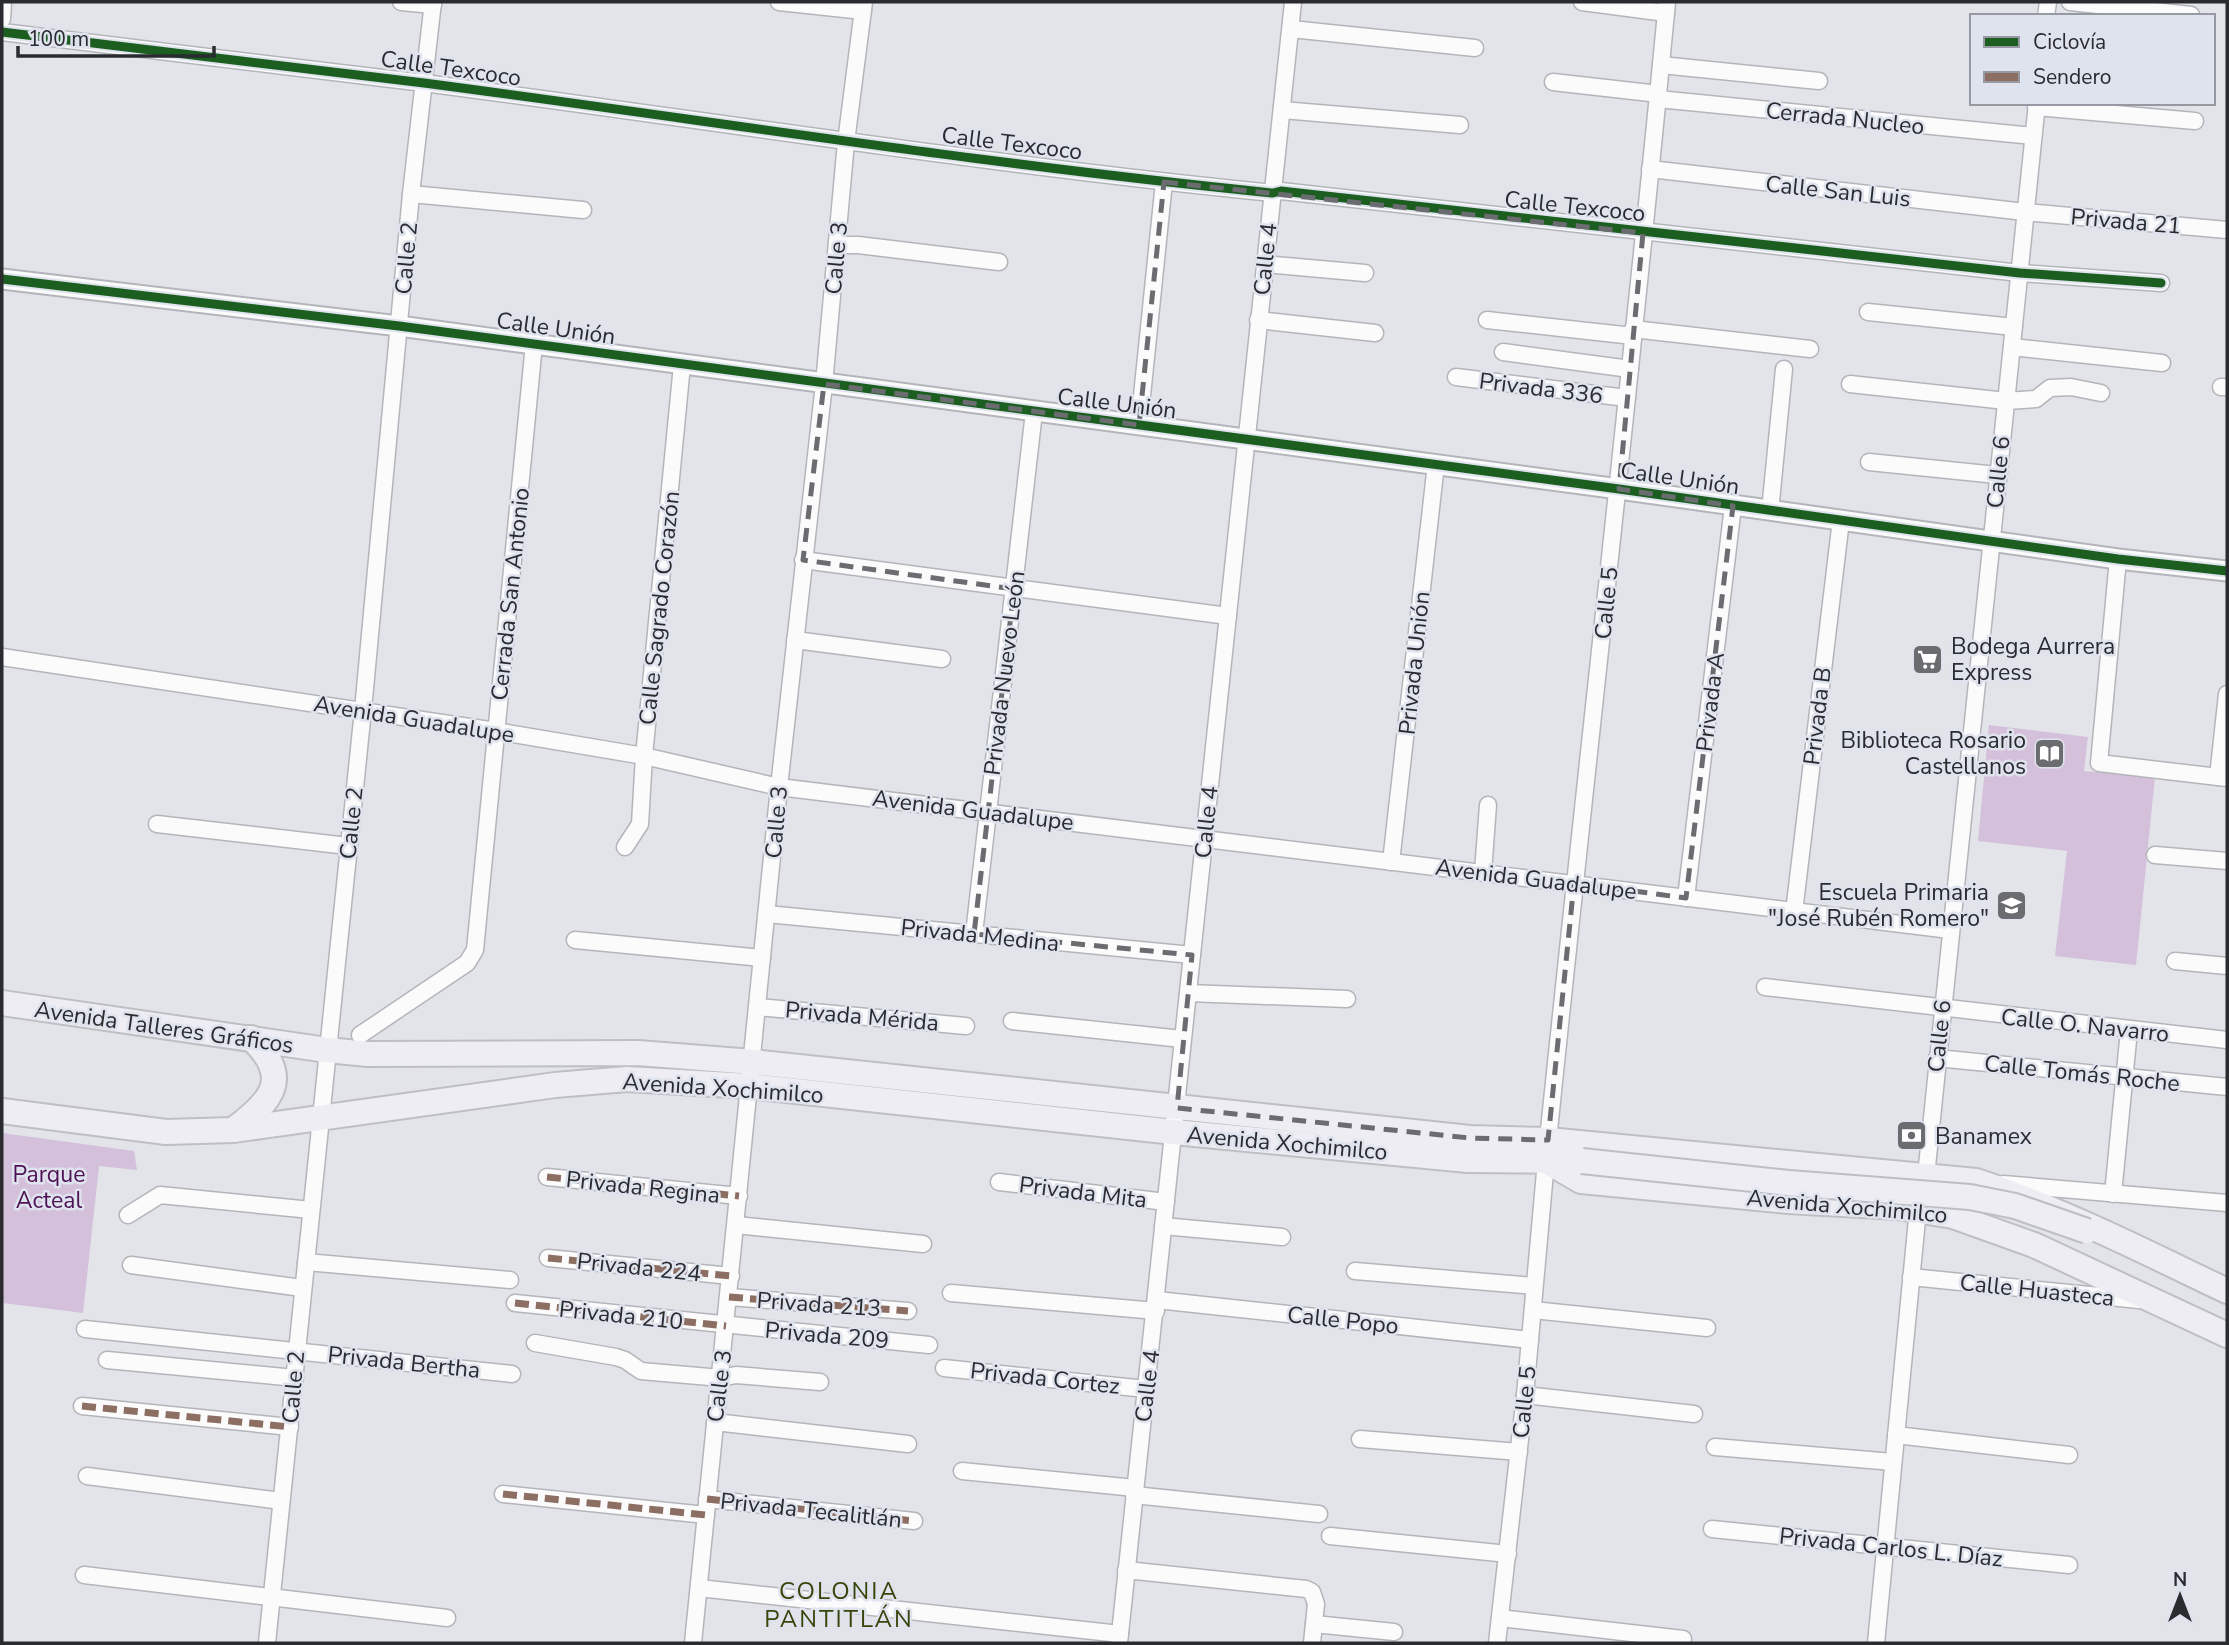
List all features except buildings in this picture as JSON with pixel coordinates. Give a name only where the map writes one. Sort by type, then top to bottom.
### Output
[{"type":"main road","name":"Avenida Talleres Gráficos","points":[[2,1003],[327,1050]]},
{"type":"main road","points":[[233,1130],[260,1108],[273,1087],[272,1063],[266,1052],[251,1038]]},
{"type":"main road","name":"Avenida Xochimilco","points":[[327,1050],[368,1054],[638,1053],[751,1074],[1176,1120],[1468,1160],[1547,1150],[1976,1181],[2021,1196],[2089,1225],[2227,1292]]},
{"type":"main road","name":"Avenida Xochimilco","points":[[320,1119],[596,1081],[751,1074]]},
{"type":"main road","points":[[2,1111],[166,1132],[233,1130],[320,1119]]},
{"type":"main road","name":"Avenida Xochimilco","points":[[1547,1150],[1581,1181],[1788,1201],[1918,1209],[1954,1216],[1991,1227],[2034,1245],[2227,1335]]},
{"type":"main road","points":[[1547,1150],[1582,1161],[1800,1184],[1970,1197],[2015,1206],[2087,1231],[2227,1298]]},
{"type":"main road","points":[[1926,1176],[2008,1218],[2227,1320]]},
{"type":"street","points":[[2,19],[3,2]]},
{"type":"street","points":[[401,2],[433,4]]},
{"type":"street","points":[[779,2],[863,6]]},
{"type":"street","name":"Calle 4","points":[[1119,1639],[1293,2]]},
{"type":"street","points":[[1582,2],[1666,7]]},
{"type":"street","points":[[2070,2],[2182,14]]},
{"type":"street","name":"Calle 2","points":[[267,1643],[363,710],[411,194],[433,4]]},
{"type":"street","name":"Calle 3","points":[[693,1643],[779,787],[824,384],[846,142],[863,6]]},
{"type":"street","name":"Calle 5","points":[[1497,1643],[1525,1395],[1574,883],[1619,489],[1666,7]]},
{"type":"street","points":[[1291,29],[1475,48]]},
{"type":"street","name":"Calle Texcoco","points":[[2,32],[423,83],[846,142],[1164,182],[1273,193],[1281,191],[2020,273],[2161,283]]},
{"type":"street","points":[[1661,65],[1819,81]]},
{"type":"street","name":"Cerrada Nucleo","points":[[1553,82],[1658,96],[2033,136]]},
{"type":"street","points":[[2036,105],[2195,121]]},
{"type":"street","name":"Calle 6","points":[[1926,1176],[2036,105]]},
{"type":"street","points":[[1282,110],[1460,125]]},
{"type":"street","name":"Calle San Luis","points":[[1650,169],[2025,212]]},
{"type":"street","points":[[1139,425],[1164,182]]},
{"type":"street","points":[[411,194],[583,211]]},
{"type":"street","name":"Privada 21","points":[[2025,212],[2227,230]]},
{"type":"street","points":[[837,245],[858,245],[999,262]]},
{"type":"street","points":[[1264,264],[1365,273]]},
{"type":"street","name":"Calle Unión","points":[[2,279],[399,326],[2227,572]]},
{"type":"street","points":[[1868,312],[2014,327]]},
{"type":"street","points":[[1258,320],[1375,333]]},
{"type":"street","points":[[1487,320],[1810,349]]},
{"type":"street","name":"Cerrada San Antonio","points":[[360,1035],[467,964],[474,955],[534,344]]},
{"type":"street","points":[[2012,346],[2162,363]]},
{"type":"street","points":[[1503,352],[1630,369]]},
{"type":"street","name":"Calle Sagrado Corazón","points":[[625,847],[640,827],[682,365]]},
{"type":"street","points":[[1770,511],[1784,369]]},
{"type":"street","name":"Privada 336","points":[[1456,377],[1627,398]]},
{"type":"street","points":[[1850,384],[2006,401],[2036,399],[2050,388],[2071,387],[2101,393]]},
{"type":"street","name":"Privada Nuevo León","points":[[974,934],[1034,412]]},
{"type":"street","points":[[1869,462],[1997,475]]},
{"type":"street","name":"Privada Unión","points":[[1391,862],[1436,464]]},
{"type":"street","name":"Privada A","points":[[1686,898],[1733,506]]},
{"type":"street","name":"Privada B","points":[[1794,912],[1840,520]]},
{"type":"street","points":[[2118,559],[2099,763],[2223,778],[2227,694]]},
{"type":"street","points":[[803,560],[1228,616]]},
{"type":"street","points":[[795,640],[942,659]]},
{"type":"street","name":"Avenida Guadalupe","points":[[2,657],[496,731],[645,756],[779,787],[1950,930]]},
{"type":"street","points":[[1483,872],[1488,805]]},
{"type":"street","points":[[157,824],[348,846]]},
{"type":"street","points":[[2155,855],[2227,861]]},
{"type":"street","name":"Privada Medina","points":[[767,914],[1192,956]]},
{"type":"street","points":[[575,940],[762,958]]},
{"type":"street","points":[[2175,961],[2227,966]]},
{"type":"street","name":"Calle O. Navarro","points":[[1765,988],[2227,1040]]},
{"type":"street","points":[[1188,993],[1347,999]]},
{"type":"street","name":"Privada Mérida","points":[[758,1007],[966,1026]]},
{"type":"street","points":[[1012,1021],[1182,1039]]},
{"type":"street","points":[[2113,1194],[2129,1030]]},
{"type":"street","name":"Calle Tomás Roche","points":[[1937,1058],[2227,1087]]},
{"type":"street","name":"Privada Regina","points":[[547,1177],[739,1196]]},
{"type":"street","name":"Avenida Xochimilco","points":[[1976,1181],[2227,1203]]},
{"type":"street","name":"Privada Mita","points":[[999,1182],[1166,1202]]},
{"type":"street","points":[[128,1215],[160,1195],[311,1210]]},
{"type":"street","points":[[1876,1643],[1918,1209]]},
{"type":"street","points":[[736,1225],[923,1244]]},
{"type":"street","points":[[1163,1226],[1282,1237]]},
{"type":"street","name":"Privada 224","points":[[548,1258],[731,1276]]},
{"type":"street","points":[[306,1262],[510,1280]]},
{"type":"street","points":[[131,1265],[302,1288]]},
{"type":"street","points":[[1355,1271],[1534,1286]]},
{"type":"street","name":"Calle Huasteca","points":[[1912,1277],[2162,1303]]},
{"type":"street","name":"Calle Popo","points":[[951,1293],[1156,1305],[1530,1340]]},
{"type":"street","name":"Privada 213","points":[[729,1297],[908,1311]]},
{"type":"street","name":"Privada 210","points":[[515,1303],[726,1326]]},
{"type":"street","points":[[1533,1310],[1707,1328]]},
{"type":"street","name":"Privada 209","points":[[726,1326],[929,1345]]},
{"type":"street","name":"Privada Bertha","points":[[85,1329],[512,1374]]},
{"type":"street","points":[[535,1343],[616,1357],[641,1371],[820,1382]]},
{"type":"street","points":[[107,1360],[295,1378]]},
{"type":"street","name":"Privada Cortez","points":[[944,1367],[1146,1389]]},
{"type":"street","points":[[1525,1395],[1694,1414]]},
{"type":"street","points":[[82,1406],[290,1427]]},
{"type":"street","points":[[715,1422],[908,1444]]},
{"type":"street","points":[[1896,1435],[2069,1455]]},
{"type":"street","points":[[1360,1439],[1519,1452]]},
{"type":"street","points":[[1715,1447],[1893,1462]]},
{"type":"street","points":[[962,1471],[1319,1514]]},
{"type":"street","points":[[87,1476],[281,1501]]},
{"type":"street","name":"Privada Tecalitlán","points":[[503,1494],[914,1521]]},
{"type":"street","name":"Privada Carlos L. Díaz","points":[[1712,1529],[2069,1565]]},
{"type":"street","points":[[1331,1536],[1508,1554]]},
{"type":"street","points":[[1126,1570],[1299,1588],[1312,1592],[1316,1604],[1311,1643]]},
{"type":"street","points":[[84,1575],[447,1618]]},
{"type":"street","points":[[699,1588],[1119,1639]]},
{"type":"street","points":[[1500,1618],[1683,1639]]},
{"type":"street","points":[[1314,1624],[1394,1632]]},
{"type":"highlighted area","points":[[1164,182],[1643,233],[1619,489],[1733,506],[1686,898],[1574,883],[1548,1140],[1470,1138],[1177,1108],[1192,955],[974,934],[1014,589],[803,560],[824,384],[1139,425]]},
{"type":"green space","points":[[1989,725],[2088,737],[2084,771],[2155,777],[2136,965],[2055,956],[2067,851],[1978,841]]},
{"type":"green space","name":"Parque Acteal","points":[[2,1133],[134,1151],[137,1170],[99,1166],[83,1313],[2,1305]]},
{"type":"marked path","points":[[547,1177],[739,1196]]},
{"type":"marked path","points":[[548,1258],[731,1276]]},
{"type":"marked path","points":[[729,1297],[908,1311]]},
{"type":"marked path","points":[[515,1303],[726,1326]]},
{"type":"marked path","points":[[82,1406],[290,1427]]},
{"type":"marked path","points":[[503,1494],[706,1515]]},
{"type":"marked path","points":[[707,1499],[914,1521]]},
{"type":"cycle path","points":[[2,32],[424,83],[954,156],[1167,182],[1273,193],[1281,191],[2020,273],[2161,283]]},
{"type":"cycle path","points":[[2,279],[399,326],[1619,489],[2118,559],[2227,571]]},
{"type":"place","name":"Bodega Aurrera Express","points":[[1928,659]]},
{"type":"place","name":"Biblioteca Rosario Castellanos","points":[[2049,753]]},
{"type":"place","name":"Escuela Primaria \"José Rubén Romero\"","points":[[2012,905]]},
{"type":"place","name":"Banamex","points":[[1912,1136]]},
{"type":"district","name":"COLONIA PANTITLÁN","points":[[839,1605]]}]
